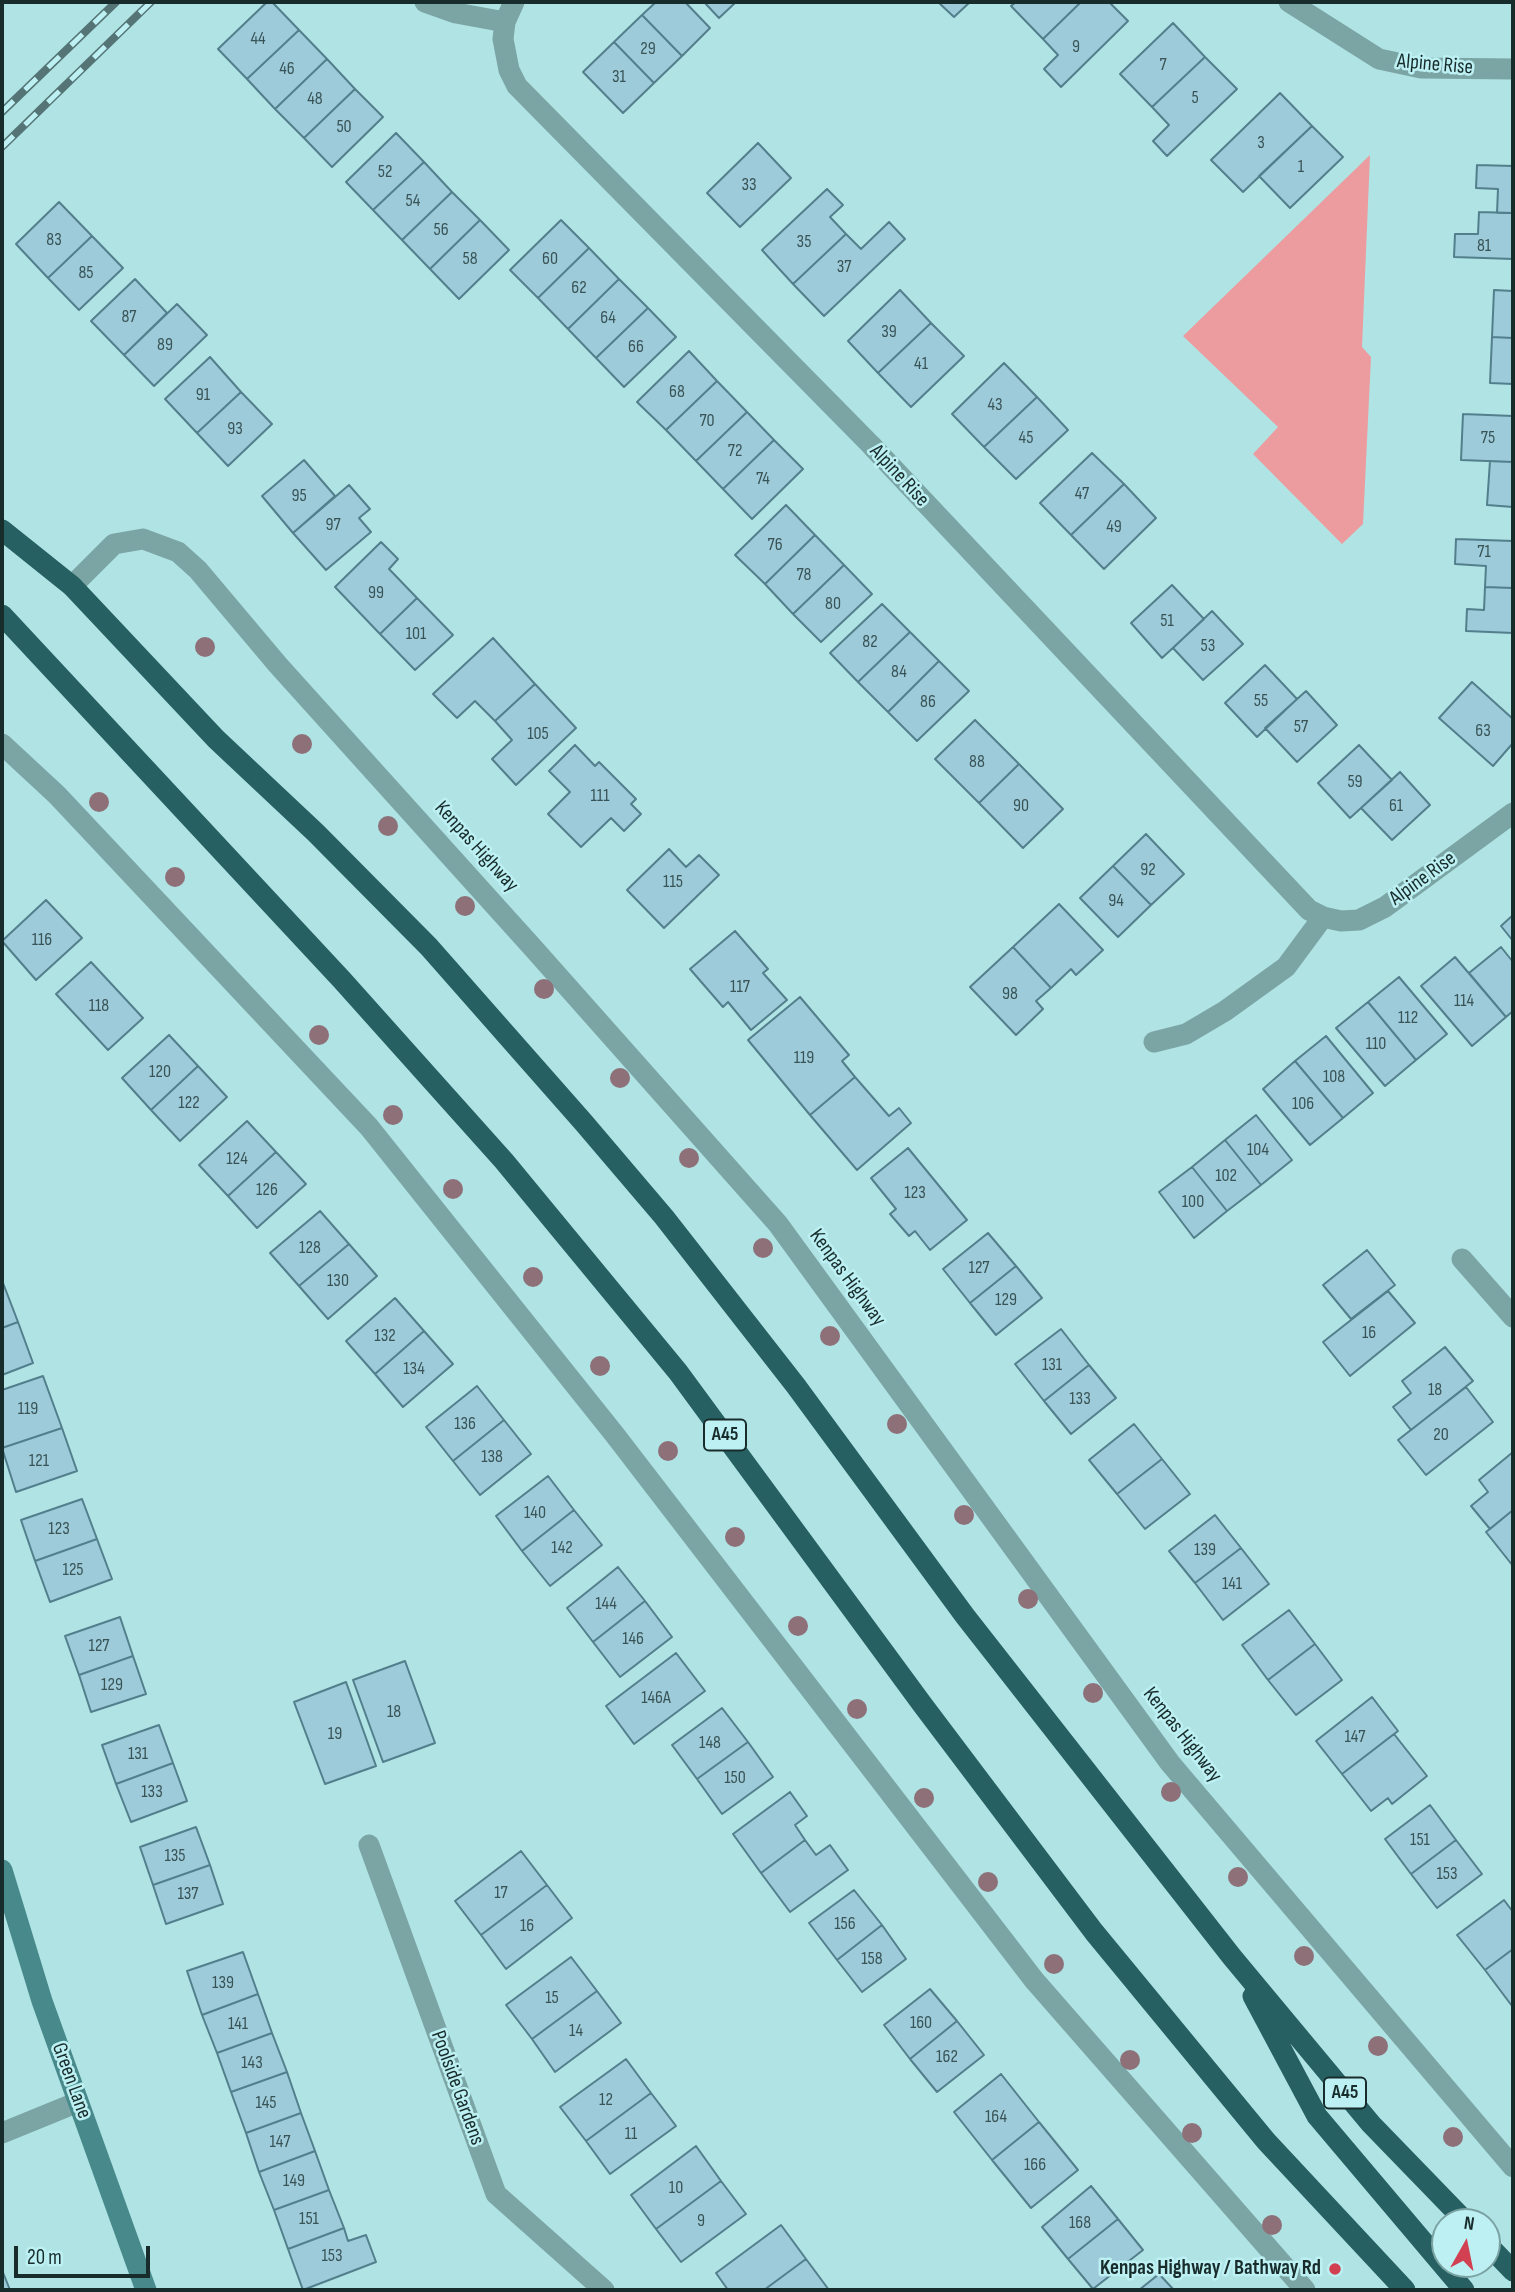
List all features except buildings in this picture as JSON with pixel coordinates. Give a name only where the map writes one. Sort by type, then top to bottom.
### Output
[{"type":"highway","name":"A45","points":[[2,530],[72,586],[216,739],[316,833],[429,947],[584,1123],[664,1217],[796,1386],[965,1616],[1232,1957],[1371,2124],[1452,2208]]},
{"type":"highway","name":"A45","points":[[2,615],[342,980],[504,1161],[678,1372],[1094,1932],[1266,2141],[1405,2290]]},
{"type":"highway","points":[[1232,1957],[1317,2116],[1464,2290]]},
{"type":"street","points":[[425,2],[457,13],[505,22]]},
{"type":"street","name":"Alpine Rise","points":[[514,2],[505,22],[503,39],[509,70],[517,86],[871,445],[1309,910],[1341,921],[1359,920],[1385,907],[1513,813]]},
{"type":"street","name":"Alpine Rise","points":[[1289,2],[1379,59],[1421,68],[1513,69]]},
{"type":"street","name":"Kenpas Highway","points":[[72,586],[114,544],[143,539],[177,552],[198,570],[278,665],[778,1224],[1170,1763],[1513,2167]]},
{"type":"street","points":[[2,744],[57,795],[369,1127],[615,1435],[1034,1980],[1305,2290]]},
{"type":"street","points":[[1154,1041],[1186,1034],[1225,1011],[1286,967],[1323,917]]},
{"type":"street","points":[[1462,1259],[1513,1317]]},
{"type":"street","name":"Poolside Gardens","points":[[369,1845],[496,2194],[604,2290]]},
{"type":"street","name":"Green Lane","points":[[2,1870],[42,2001],[146,2290]]},
{"type":"street","points":[[2,2133],[78,2102]]},
{"type":"shaded area","points":[[1370,155],[1362,347],[1371,357],[1363,524],[1342,544],[1253,454],[1278,427],[1183,336]]},
{"type":"railway","points":[[2,112],[116,2]]},
{"type":"railway","points":[[2,147],[151,2]]},
{"type":"place","name":"Kenpas Highway / Bathway Rd","points":[[1335,2269]]}]
